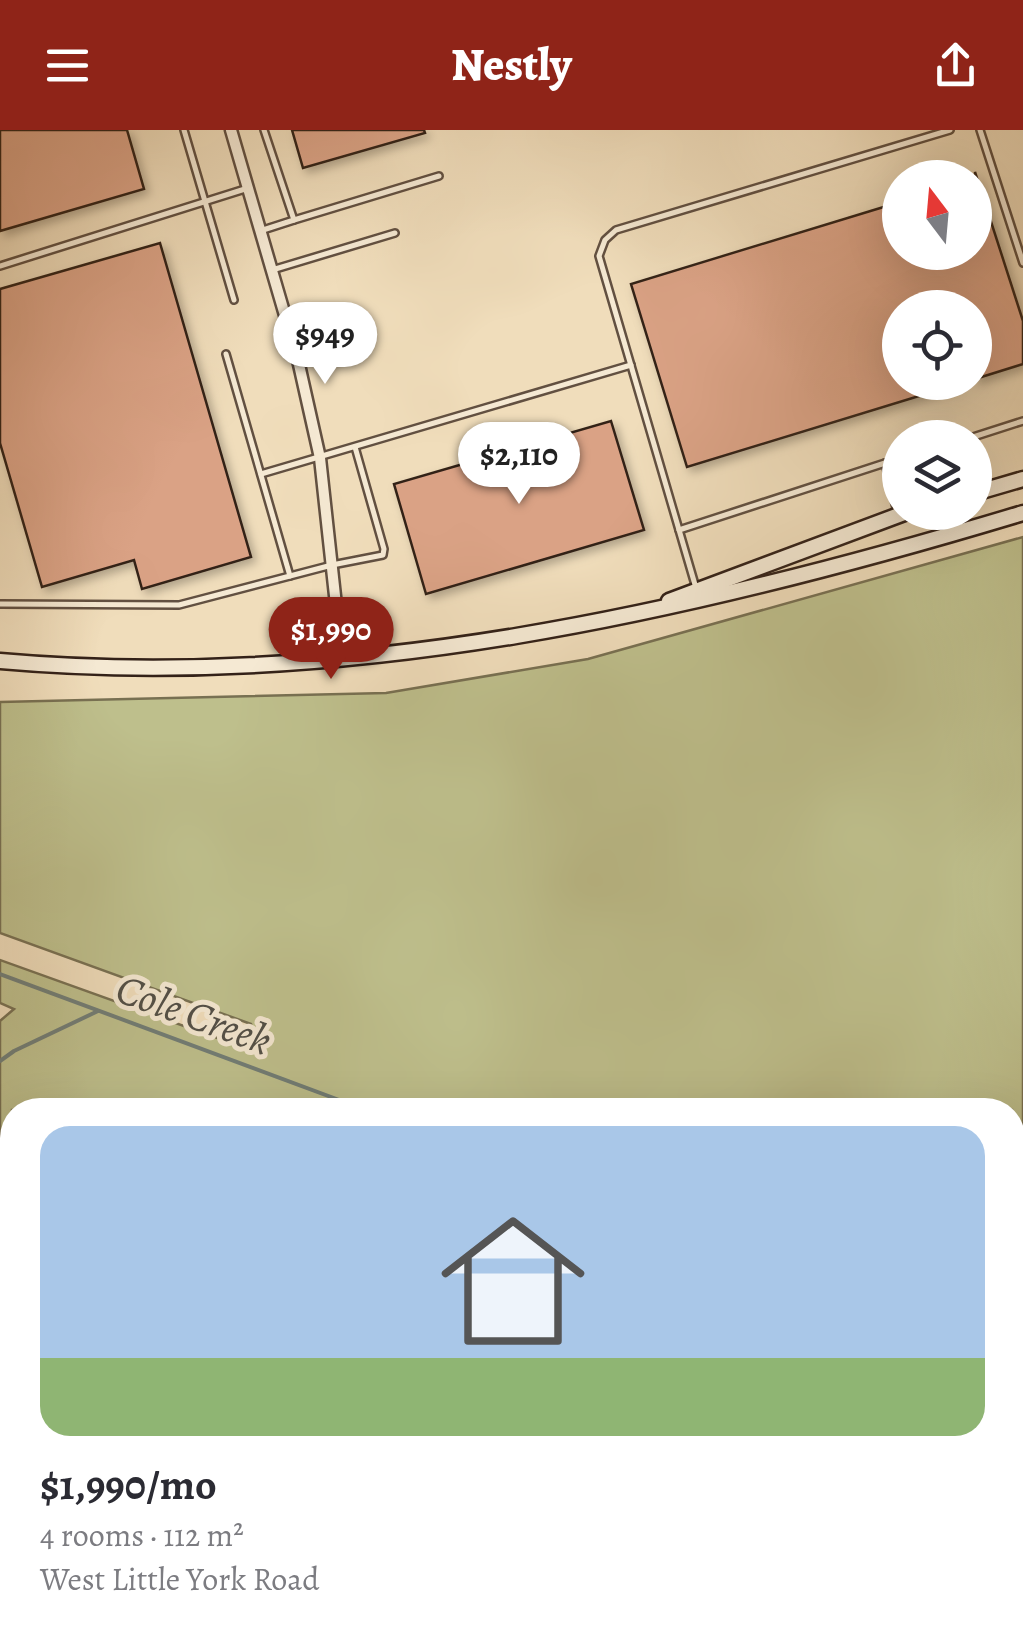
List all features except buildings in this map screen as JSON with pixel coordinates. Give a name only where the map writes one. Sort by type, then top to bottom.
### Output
[{"type":"main road","points":[[992,488],[1023,479]]},
{"type":"main road","points":[[0,660],[171,667],[342,660],[544,631],[748,590],[1023,513]]},
{"type":"main road","points":[[654,607],[882,521]]},
{"type":"street","points":[[231,130],[298,360],[320,458],[342,660]]},
{"type":"lane","points":[[184,130],[234,300]]},
{"type":"lane","points":[[264,130],[294,220]]},
{"type":"lane","points":[[696,588],[599,256],[604,240],[616,230],[950,130]]},
{"type":"lane","points":[[980,130],[1023,264]]},
{"type":"lane","points":[[260,231],[439,176]]},
{"type":"lane","points":[[0,266],[248,188]]},
{"type":"lane","points":[[272,270],[395,233]]},
{"type":"lane","points":[[226,354],[290,576]]},
{"type":"lane","points":[[261,474],[630,365]]},
{"type":"lane","points":[[992,431],[1023,421]]},
{"type":"lane","points":[[0,604],[179,605],[379,556],[384,549],[355,447]]},
{"type":"lane","points":[[679,530],[882,464]]},
{"type":"green space","points":[[1023,537],[1023,1098],[0,1098],[0,1021],[14,1009],[0,1003],[0,960],[259,1053],[251,1024],[0,933],[0,702],[386,693],[588,659]]},
{"type":"waterway","name":"Cole Creek","points":[[0,974],[334,1098]]},
{"type":"waterway","points":[[0,1061],[98,1011]]}]
